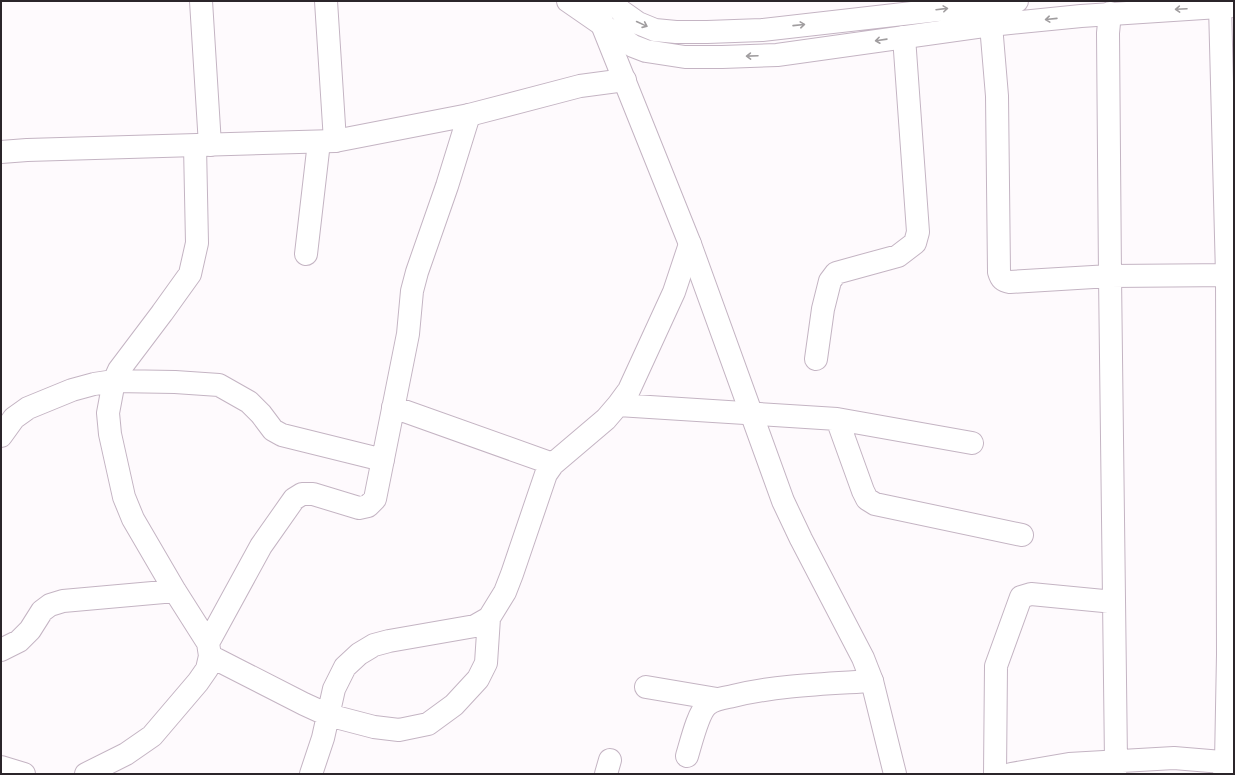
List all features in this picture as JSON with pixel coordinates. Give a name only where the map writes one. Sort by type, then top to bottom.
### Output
[{"type":"street","points":[[201,1],[202,145],[197,243],[190,274],[119,370],[114,381],[108,413],[109,427],[124,497],[133,519],[209,650],[304,704],[328,714],[374,727],[399,730],[428,724],[454,705],[478,679],[486,663],[489,618],[505,592],[546,474],[554,464],[606,419],[629,390],[674,292],[690,244]]},
{"type":"street","points":[[306,254],[327,142],[326,1]]},
{"type":"street","points":[[568,1],[603,27],[633,46],[646,52],[685,57],[777,55],[1112,7],[1227,6],[1230,276],[1231,655],[1228,766],[1174,758],[1115,768],[1069,764],[1011,774]]},
{"type":"street","points":[[597,1],[603,27],[690,244],[783,501],[801,539],[863,658],[872,681],[895,774]]},
{"type":"street","points":[[612,1],[621,11],[638,23],[655,30],[676,32],[762,30],[910,7],[1017,1]]},
{"type":"street","points":[[1112,7],[1108,33],[1115,768]]},
{"type":"street","points":[[991,25],[997,96],[998,272],[1003,281],[1010,282],[1110,276],[1230,276]]},
{"type":"street","points":[[816,359],[823,309],[830,281],[836,273],[898,256],[915,243],[918,232],[904,37]]},
{"type":"street","points":[[1,152],[327,142],[469,115],[580,86],[625,80]]},
{"type":"street","points":[[86,774],[126,754],[152,736],[198,682],[207,669],[209,650],[262,546],[294,499],[302,494],[313,494],[359,508],[368,506],[375,499],[408,334],[412,291],[469,115]]},
{"type":"street","points":[[1,436],[14,418],[28,408],[72,390],[94,384],[114,381],[175,382],[219,385],[249,402],[261,414],[273,430],[282,435],[383,460]]},
{"type":"street","points":[[618,405],[837,419],[972,443]]},
{"type":"street","points":[[394,408],[554,464]]},
{"type":"street","points":[[837,419],[867,499],[875,504],[1022,534]]},
{"type":"street","points":[[1,650],[18,641],[30,630],[42,611],[50,605],[63,601],[175,591]]},
{"type":"street","points":[[994,774],[996,666],[1021,597],[1031,594],[1114,602]]},
{"type":"street","points":[[311,774],[323,738],[334,689],[345,667],[359,654],[374,645],[388,640],[474,626],[489,618]]},
{"type":"street","points":[[646,687],[717,699],[750,692],[795,686],[872,681]]},
{"type":"street","points":[[687,756],[702,711],[717,699]]},
{"type":"street","points":[[1,767],[24,774]]}]
